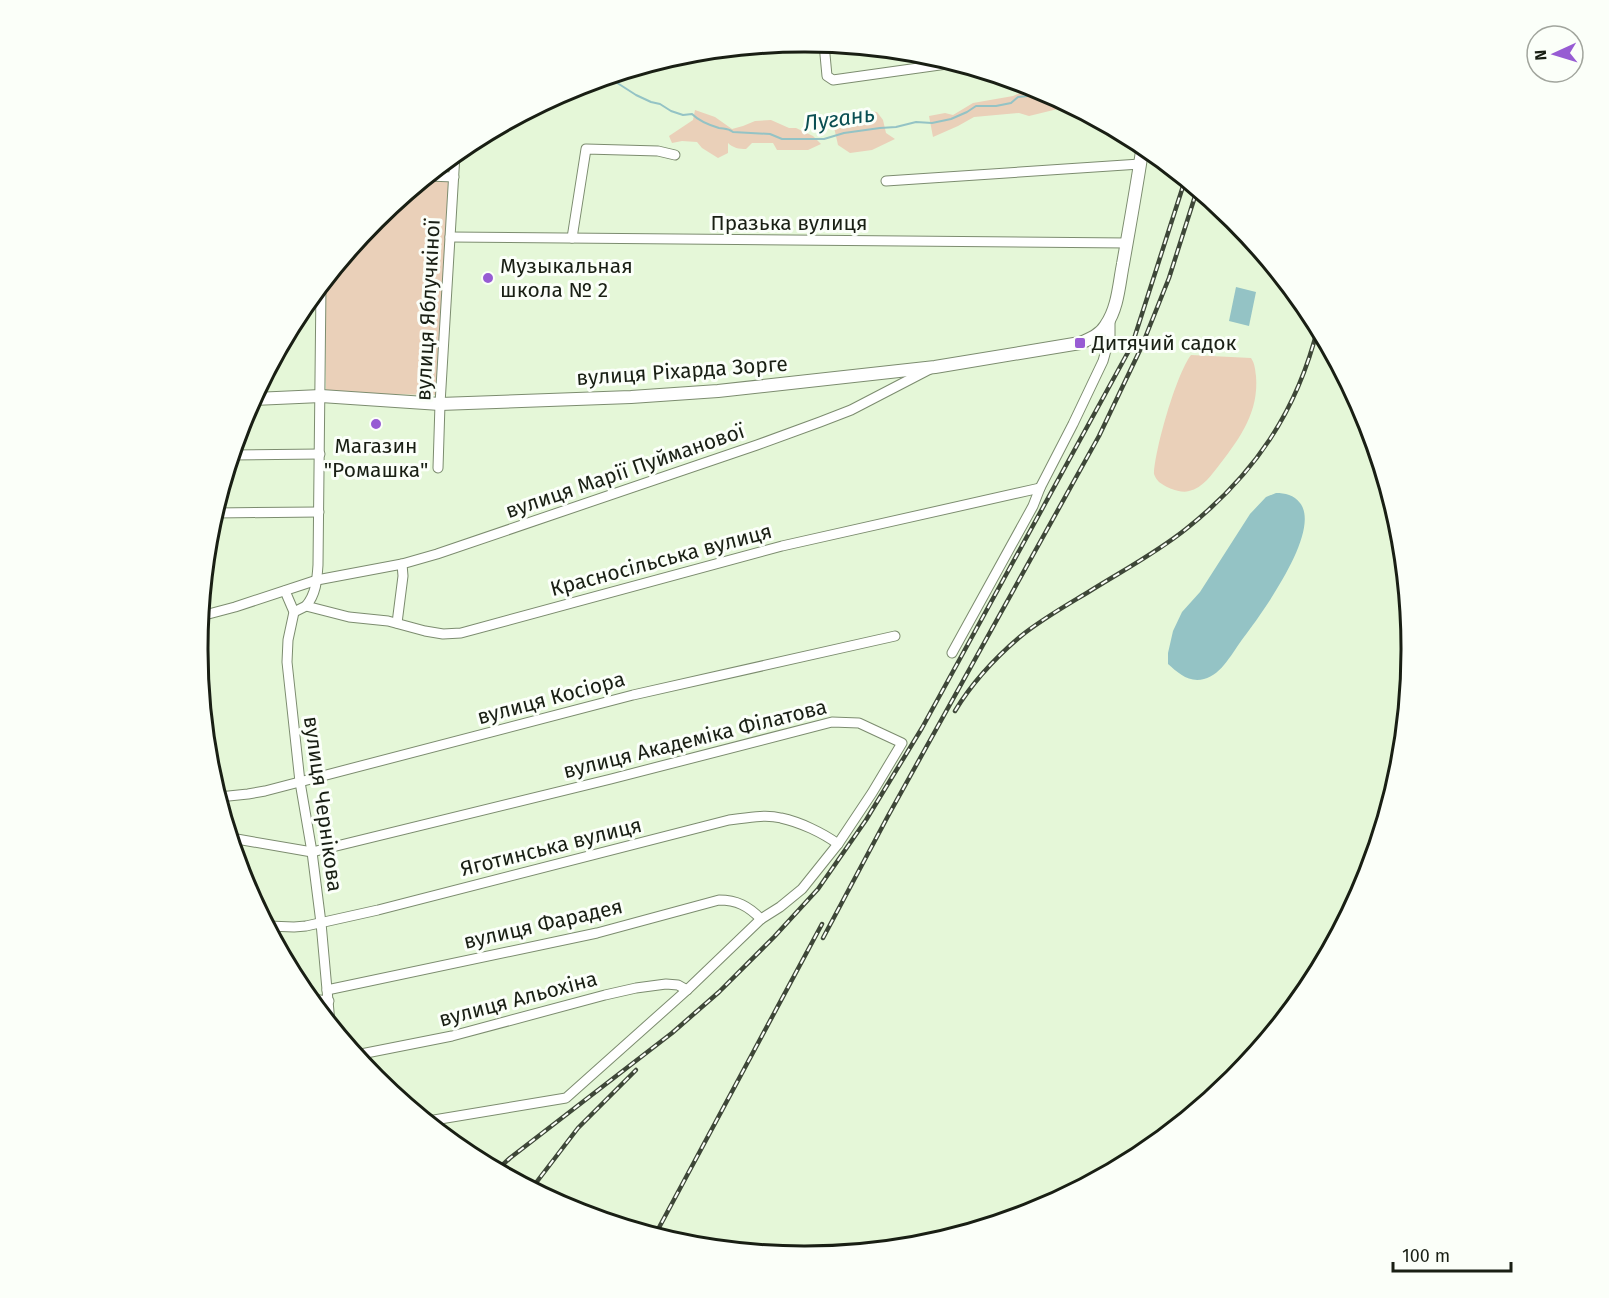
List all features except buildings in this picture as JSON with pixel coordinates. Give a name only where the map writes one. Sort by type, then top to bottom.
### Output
[{"type":"street","points":[[825,53],[827,76],[833,80],[931,66]]},
{"type":"street","points":[[572,238],[585,149],[658,151],[675,154]]},
{"type":"street","points":[[952,653],[1033,506],[1103,361],[1110,336],[1108,323],[1117,297],[1141,157]]},
{"type":"street","points":[[886,181],[1140,164]]},
{"type":"street","name":"вулиця Яблучкіної","points":[[438,468],[454,166]]},
{"type":"street","points":[[440,176],[454,177]]},
{"type":"street","name":"Празька вулиця","points":[[450,237],[1127,243]]},
{"type":"street","points":[[285,591],[294,612],[306,606],[311,600],[317,580],[321,301]]},
{"type":"street","name":"вулиця Ріхарда Зорге","points":[[264,399],[321,396],[440,404],[631,397],[718,391],[935,367],[1080,343],[1093,338],[1108,323]]},
{"type":"street","name":"вулиця Марії Пуйманової","points":[[317,580],[402,564],[437,554],[799,430],[851,410],[935,367]]},
{"type":"street","points":[[241,455],[320,454]]},
{"type":"street","name":"Красносільська вулиця","points":[[306,606],[349,617],[388,621],[443,634],[461,633],[782,546],[1040,488]]},
{"type":"street","points":[[224,513],[319,512]]},
{"type":"street","points":[[398,623],[403,576],[402,564]]},
{"type":"street","points":[[209,614],[317,580]]},
{"type":"street","name":"вулиця Чернікова","points":[[294,612],[288,640],[287,662],[300,782],[321,923],[329,1010]]},
{"type":"street","name":"вулиця Косіора","points":[[226,796],[248,794],[300,782],[633,694],[896,636]]},
{"type":"street","name":"вулиця Академіка Філатова","points":[[312,852],[832,722],[859,723],[902,743],[873,793],[838,844],[802,889],[761,919],[687,990],[566,1098],[438,1119]]},
{"type":"street","name":"Яготинська вулиця","points":[[277,926],[294,927],[321,923],[378,910],[729,820],[782,818],[827,836],[838,844]]},
{"type":"street","points":[[240,839],[312,852]]},
{"type":"street","name":"вулиця Фарадея","points":[[327,990],[597,933],[719,900],[740,903],[751,909],[761,919]]},
{"type":"street","name":"вулиця Альохіна","points":[[366,1052],[452,1036],[636,988],[666,984],[678,985],[687,990]]},
{"type":"street","points":[[323,1000],[329,1001]]},
{"type":"shaded area","points":[[1020,93],[1057,109],[1029,116],[1019,113],[974,117],[933,137],[929,116],[945,113],[953,115],[973,103]]},
{"type":"shaded area","points":[[695,110],[715,117],[732,129],[755,121],[771,120],[813,136],[821,144],[808,150],[777,150],[773,143],[752,143],[746,149],[736,148],[728,143],[728,153],[718,158],[697,142],[672,143],[669,136],[693,120]]},
{"type":"shaded area","points":[[864,110],[877,112],[883,120],[886,133],[895,139],[872,150],[850,153],[838,145],[834,127],[840,115]]},
{"type":"shaded area","points":[[436,180],[449,180],[437,395],[326,393],[325,295],[356,256],[411,201]]},
{"type":"shaded area","points":[[1191,355],[1251,358],[1255,369],[1256,389],[1255,401],[1247,423],[1228,454],[1203,484],[1182,492],[1162,484],[1154,474],[1167,413],[1179,379]]},
{"type":"water","points":[[1236,287],[1256,292],[1249,326],[1229,321]]},
{"type":"water","points":[[1276,493],[1295,498],[1300,503],[1305,516],[1297,551],[1287,571],[1222,668],[1204,679],[1193,680],[1184,676],[1168,664],[1173,631],[1182,612],[1200,592],[1250,514],[1266,497]]},
{"type":"waterway","name":"Лугань","points":[[617,83],[651,102],[683,115],[692,114],[712,126],[733,132],[770,134],[782,139],[824,139],[844,133],[896,127],[916,122],[932,123],[951,119],[976,106],[996,106],[1011,103],[1018,97],[1028,96]]},
{"type":"railway","points":[[503,1164],[672,1033],[719,992],[818,889],[866,820],[922,728],[1132,345],[1182,188]]},
{"type":"railway","points":[[823,938],[888,816],[1099,436],[1141,348],[1169,278],[1194,198]]},
{"type":"railway","points":[[955,711],[985,671],[1021,636],[1055,612],[1175,538],[1232,487],[1270,440],[1285,414],[1298,387],[1314,340]]},
{"type":"railway","points":[[659,1227],[822,924]]},
{"type":"railway","points":[[537,1182],[578,1128],[636,1070]]},
{"type":"place","name":"Музыкальная школа № 2","points":[[488,278]]},
{"type":"place","name":"Дитячий садок","points":[[1080,343]]},
{"type":"place","name":"Магазин \"Ромашка\"","points":[[376,424]]}]
